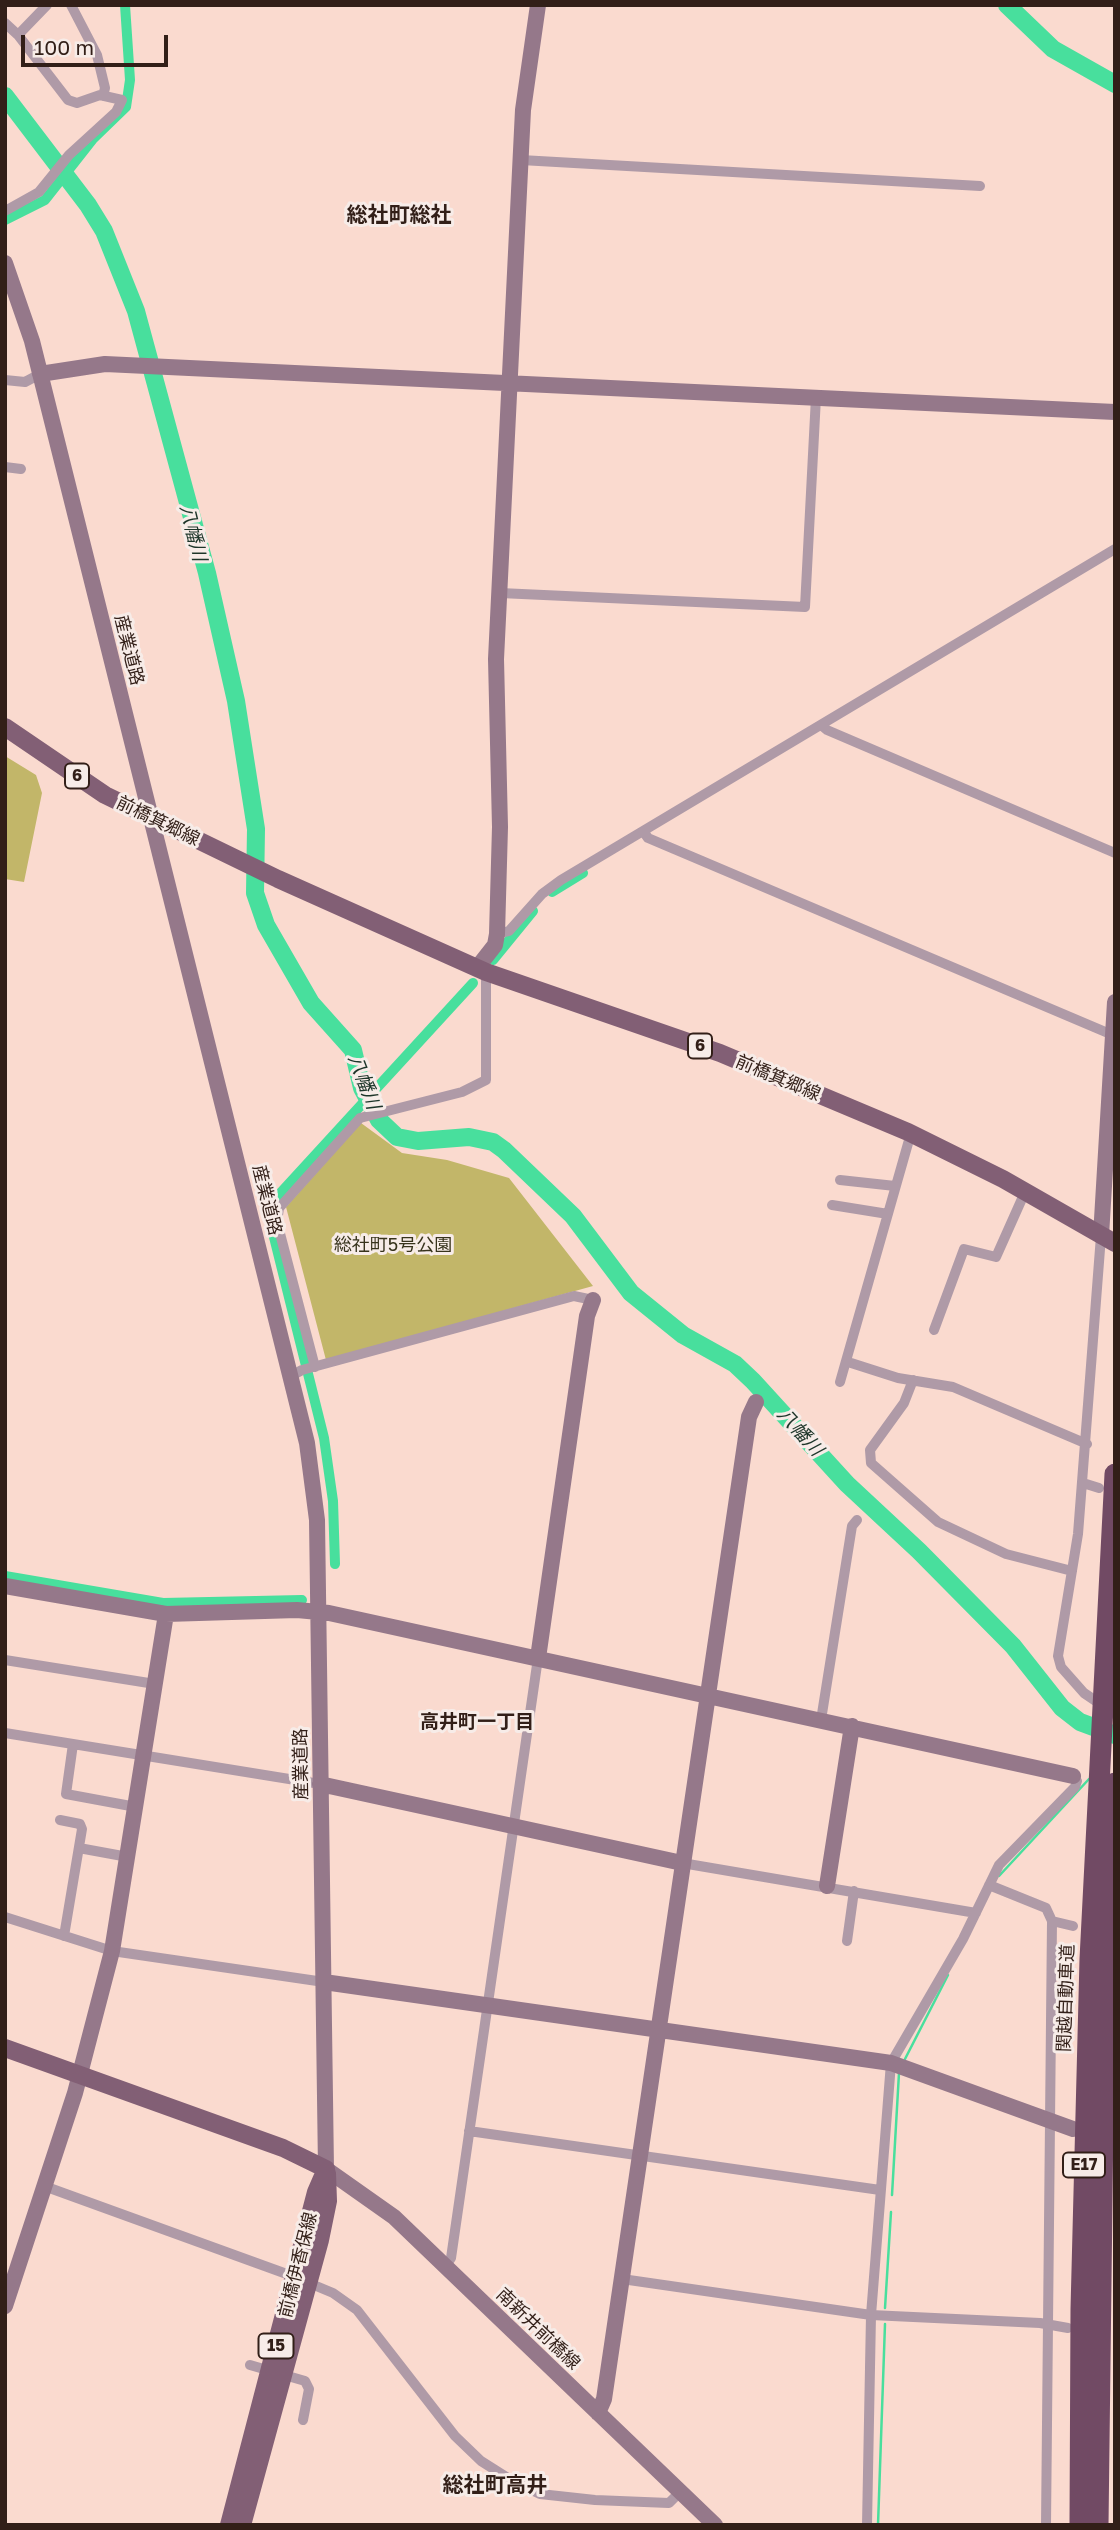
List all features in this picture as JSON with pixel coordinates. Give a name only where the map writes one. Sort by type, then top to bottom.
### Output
[{"type":"highway","name":"関越自動車道","points":[[1080,2525],[1081,2281],[1107,1481]]},
{"type":"highway","name":"E17","points":[[1098,2525],[1103,2119],[1115,1783]]},
{"type":"main road","name":"前橋箕郷線","points":[[5,727],[105,795],[244,863],[481,970],[699,1045],[911,1133],[1108,1239]]},
{"type":"main road","points":[[5,2048],[283,2148],[326,2169]]},
{"type":"main road","name":"前橋伊香保線","points":[[242,2525],[302,2280],[316,2192],[326,2169]]},
{"type":"main road","name":"前橋伊香保線","points":[[229,2525],[278,2372]]},
{"type":"street","points":[[18,35],[47,5]]},
{"type":"street","points":[[71,5],[97,55],[105,88],[103,96]]},
{"type":"street","points":[[315,1367],[277,1213],[347,1131],[366,1115],[462,1092],[486,1080],[489,1070],[481,970],[497,934],[500,827],[496,682],[509,382],[527,66],[538,5]]},
{"type":"street","points":[[5,23],[18,35],[71,102],[103,96],[122,100],[116,112],[69,155],[29,200],[5,211]]},
{"type":"street","points":[[521,160],[980,186]]},
{"type":"street","name":"産業道路","points":[[5,263],[23,309],[40,374],[307,1443],[317,1520],[326,2169]]},
{"type":"street","points":[[5,380],[25,382],[40,374],[92,365],[134,365],[1115,412]]},
{"type":"street","points":[[500,593],[806,607],[816,397]]},
{"type":"street","points":[[5,467],[21,469]]},
{"type":"street","points":[[497,934],[509,931],[552,886],[1115,549]]},
{"type":"street","points":[[821,724],[827,730],[1115,853]]},
{"type":"street","points":[[643,831],[648,838],[1113,1036]]},
{"type":"street","points":[[1115,1002],[1108,1239],[1083,1483],[1072,1570],[1060,1632],[1059,1662],[1092,1701],[1115,1714]]},
{"type":"street","points":[[840,1382],[848,1363],[911,1133]]},
{"type":"street","points":[[839,1180],[895,1186]]},
{"type":"street","points":[[934,1330],[964,1249],[996,1257],[1025,1192]]},
{"type":"street","points":[[832,1205],[888,1214]]},
{"type":"street","points":[[291,1376],[315,1367],[574,1296],[593,1300],[587,1316],[451,2258],[445,2266]]},
{"type":"street","points":[[848,1363],[961,1390],[1087,1444]]},
{"type":"street","points":[[913,1380],[904,1404],[870,1450],[871,1463],[938,1522],[1006,1554],[1072,1570]]},
{"type":"street","points":[[598,2413],[604,2399],[749,1417],[756,1402]]},
{"type":"street","points":[[1083,1483],[1107,1481]]},
{"type":"street","points":[[821,1720],[852,1526],[857,1520]]},
{"type":"street","points":[[5,1586],[166,1614],[318,1611],[1073,1776],[1077,1781],[1075,1787],[999,1865],[976,1913],[891,2063],[871,2315],[867,2525]]},
{"type":"street","points":[[5,2306],[80,2076],[112,1951],[166,1614]]},
{"type":"street","points":[[5,1660],[155,1684]]},
{"type":"street","points":[[827,1886],[852,1726]]},
{"type":"street","points":[[5,1733],[320,1784],[682,1863],[976,1913]]},
{"type":"street","points":[[73,1744],[66,1794],[136,1807]]},
{"type":"street","points":[[60,1820],[80,1824],[79,1848],[64,1936]]},
{"type":"street","points":[[79,1848],[128,1857]]},
{"type":"street","points":[[989,1885],[1046,1908],[1052,1921],[1046,2525]]},
{"type":"street","points":[[847,1941],[854,1891]]},
{"type":"street","points":[[5,1917],[112,1951],[891,2063],[1073,2129]]},
{"type":"street","points":[[1052,1921],[1073,1926]]},
{"type":"street","points":[[469,2131],[880,2190]]},
{"type":"street","name":"南新井前橋線","points":[[326,2169],[382,2207],[715,2525]]},
{"type":"street","points":[[44,2186],[333,2293],[357,2310],[452,2432],[481,2461],[540,2494],[595,2500],[669,2503],[680,2492]]},
{"type":"street","points":[[622,2279],[871,2315],[1047,2324],[1068,2328]]},
{"type":"street","points":[[250,2365],[300,2378],[308,2385],[303,2420]]},
{"type":"green space","points":[[5,756],[36,775],[42,793],[24,882],[5,879]]},
{"type":"green space","name":"総社町5号公園","points":[[361,1123],[402,1153],[447,1160],[509,1178],[593,1286],[326,1360],[286,1207]]},
{"type":"waterway","points":[[5,220],[45,200],[93,139],[126,107],[130,80],[125,5]]},
{"type":"waterway","points":[[1007,5],[1053,49],[1115,84]]},
{"type":"waterway","name":"八幡川","points":[[5,96],[88,205],[104,231],[136,311],[207,573],[236,701],[256,829],[255,893],[266,925],[311,1003],[353,1050],[362,1088],[379,1120],[397,1137],[418,1141],[469,1137],[493,1142],[504,1150],[573,1216],[631,1293],[683,1335],[735,1364],[753,1381],[847,1484],[919,1551],[1013,1646],[1062,1708],[1080,1722],[1115,1735]]},
{"type":"waterway","points":[[552,892],[583,873]]},
{"type":"waterway","points":[[493,960],[533,911]]},
{"type":"waterway","points":[[335,1564],[333,1501],[324,1438],[271,1225],[271,1208],[275,1199],[473,983]]},
{"type":"waterway","points":[[5,1576],[163,1603],[302,1600]]},
{"type":"waterway","points":[[999,1876],[1089,1779]]},
{"type":"waterway","points":[[905,2059],[948,1975]]},
{"type":"waterway","points":[[892,2195],[899,2073]]},
{"type":"waterway","points":[[885,2308],[891,2212]]},
{"type":"waterway","points":[[878,2525],[885,2324]]},
{"type":"district","name":"総社町総社","points":[[399,215]]},
{"type":"district","name":"高井町一丁目","points":[[477,1722]]},
{"type":"district","name":"総社町高井","points":[[495,2485]]}]
